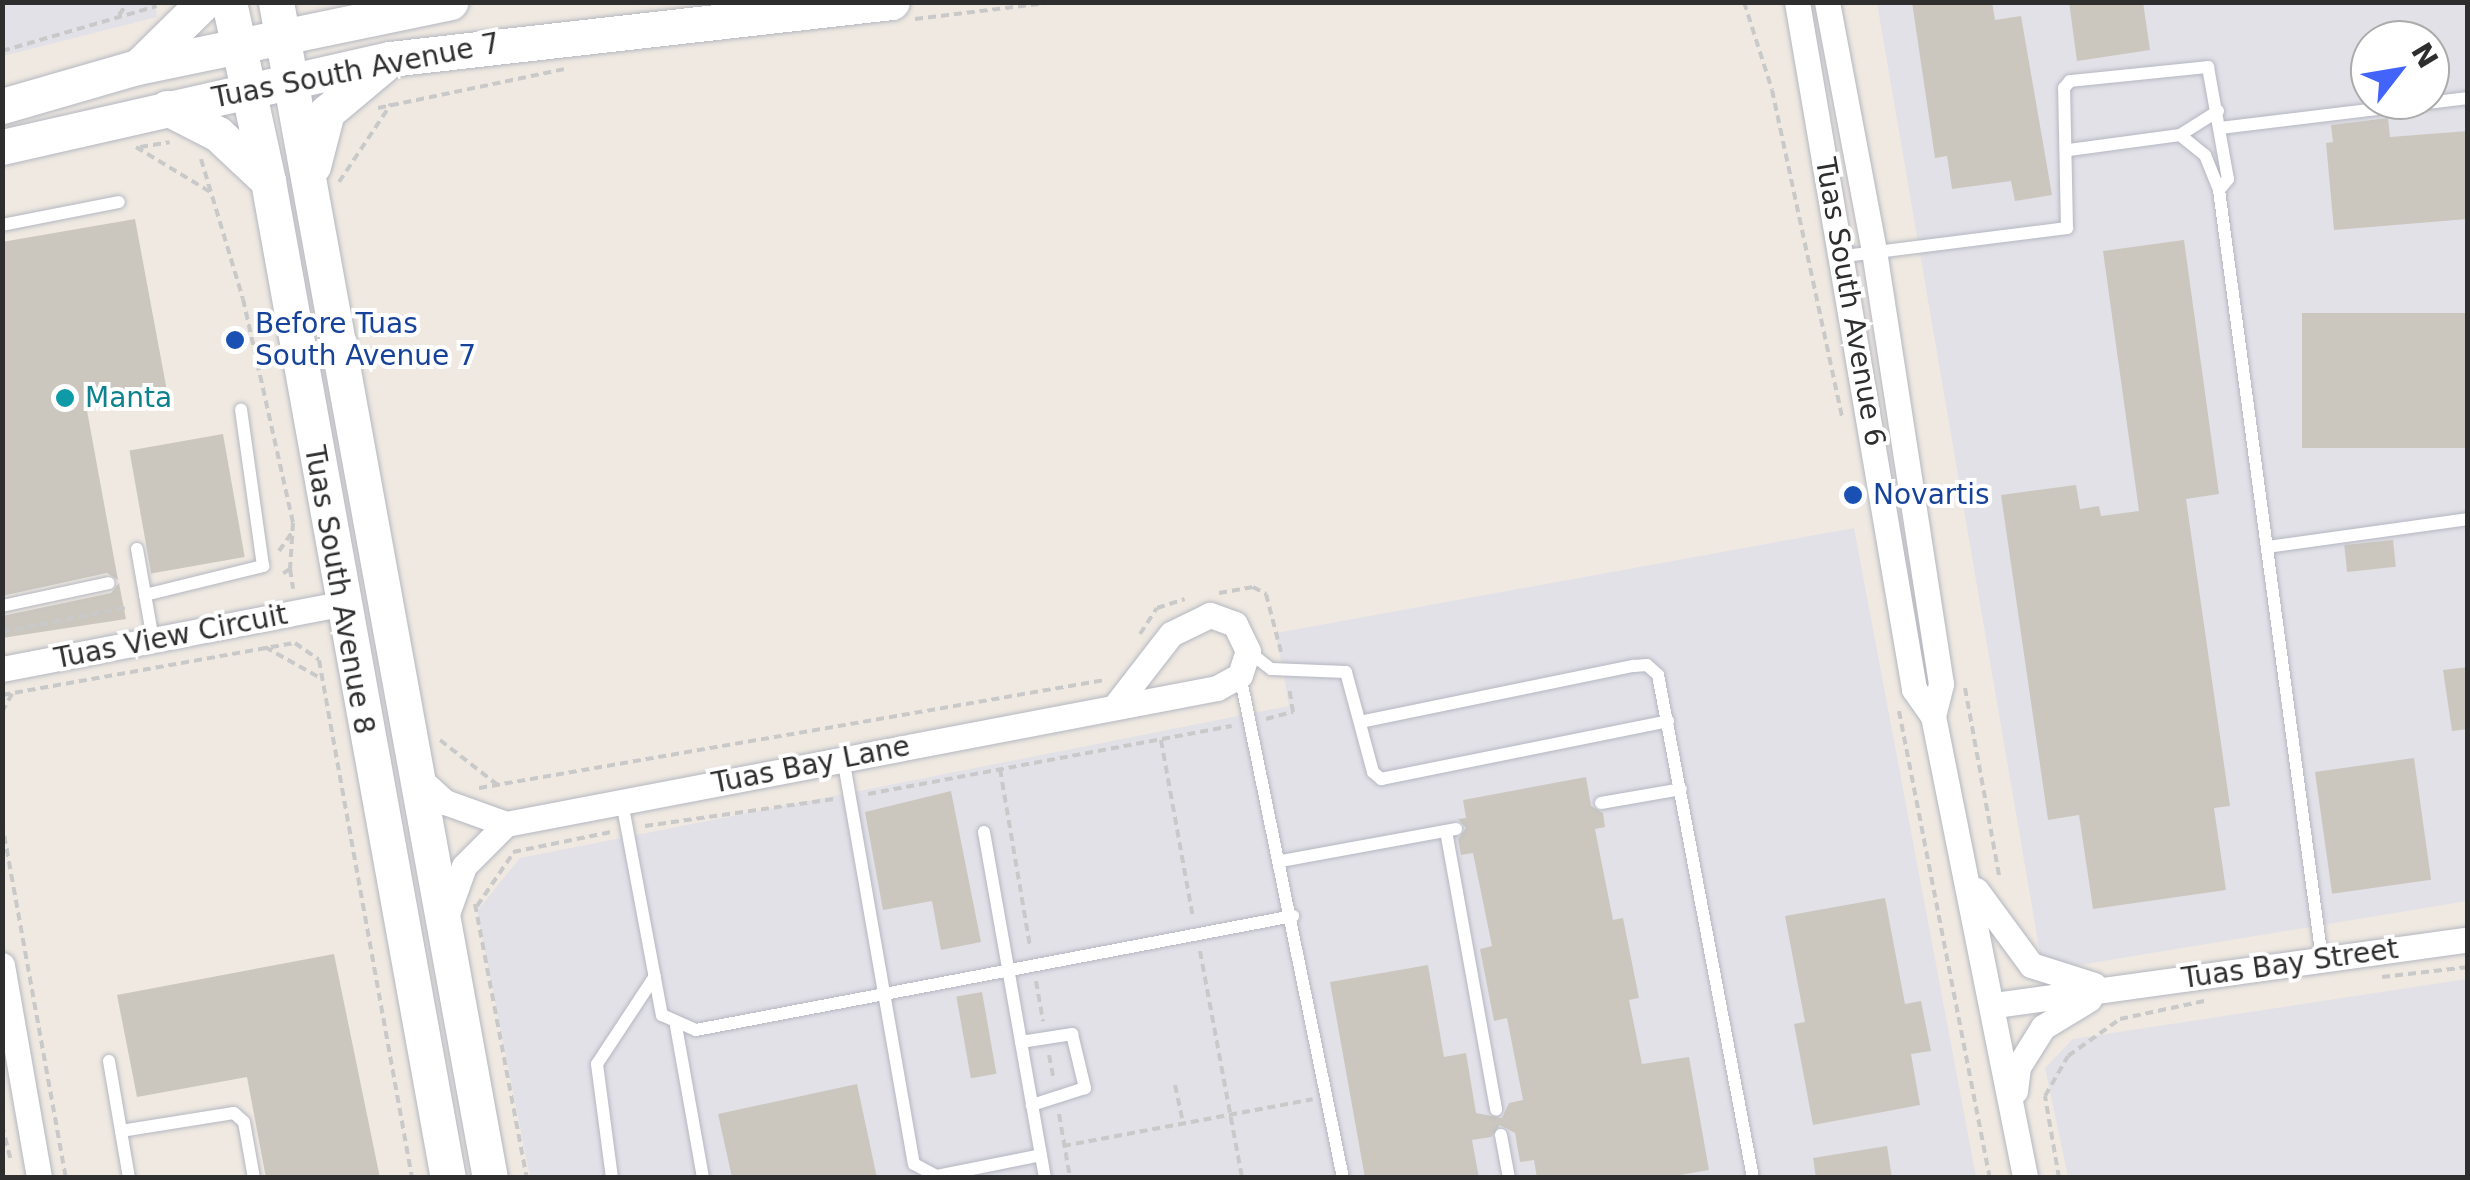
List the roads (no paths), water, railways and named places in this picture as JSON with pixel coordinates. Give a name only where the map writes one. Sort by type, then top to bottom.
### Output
[{"type":"street","points":[[137,67],[204,2]]},
{"type":"street","name":"Tuas South Avenue 8","points":[[229,2],[268,181],[340,604],[448,1178]]},
{"type":"street","points":[[332,2],[384,13]]},
{"type":"street","name":"Tuas South Avenue 7","points":[[2,106],[137,67],[239,47],[279,20],[384,13],[450,2]]},
{"type":"street","name":"Tuas South Avenue 7","points":[[2,147],[390,58],[892,2]]},
{"type":"street","name":"Tuas South Avenue 6","points":[[1797,2],[1844,256],[1914,688],[1933,716],[1995,1005],[2025,1178]]},
{"type":"street","name":"Tuas South Avenue 6","points":[[1827,2],[1874,251],[1941,684],[1933,716]]},
{"type":"street","name":"Tuas South Avenue 8","points":[[279,20],[291,81],[329,188],[429,768],[442,928],[490,1178]]},
{"type":"street","points":[[329,188],[327,112],[390,58]]},
{"type":"street","points":[[167,108],[218,134],[268,181]]},
{"type":"street","name":"Tuas View Circuit","points":[[7,682],[154,640],[340,604]]},
{"type":"street","points":[[1116,705],[1171,634],[1210,615],[1236,624],[1244,663]]},
{"type":"street","name":"Tuas Bay Lane","points":[[506,824],[1218,688],[1244,663]]},
{"type":"street","points":[[429,768],[445,802],[506,824],[464,866],[442,928]]},
{"type":"street","name":"Tuas Bay Street","points":[[1967,878],[2031,964],[2112,988]]},
{"type":"street","name":"Tuas Bay Street","points":[[1995,1005],[2468,939]]},
{"type":"street","points":[[2,966],[40,1178]]},
{"type":"street","name":"Tuas Bay Street","points":[[2013,1104],[2018,1068],[2044,1027],[2112,988]]},
{"type":"lane","points":[[1844,256],[2067,228],[2066,82],[2202,65],[2212,74],[2228,179],[2219,190]]},
{"type":"lane","points":[[2220,128],[2468,98]]},
{"type":"lane","points":[[2069,150],[2180,135],[2218,111]]},
{"type":"lane","points":[[2180,135],[2205,155],[2219,190],[2322,959]]},
{"type":"lane","points":[[2,224],[119,202]]},
{"type":"lane","points":[[146,600],[263,566],[241,410]]},
{"type":"lane","points":[[2267,547],[2468,519]]},
{"type":"lane","points":[[138,549],[154,640]]},
{"type":"lane","points":[[2,606],[109,583]]},
{"type":"lane","points":[[1343,1178],[1251,722],[1244,663],[1285,671],[1346,672],[1373,772],[1386,780],[1668,722]]},
{"type":"lane","points":[[1360,722],[1647,665],[1658,675],[1752,1178]]},
{"type":"lane","points":[[843,758],[914,1164],[937,1176],[1041,1155]]},
{"type":"lane","points":[[1601,803],[1681,788]]},
{"type":"lane","points":[[622,801],[662,1015],[676,1026],[696,1030],[1293,916]]},
{"type":"lane","points":[[1280,861],[1451,830],[1496,1110]]},
{"type":"lane","points":[[984,832],[1045,1178]]},
{"type":"lane","points":[[612,1178],[597,1064],[655,976]]},
{"type":"lane","points":[[676,1026],[703,1178]]},
{"type":"lane","points":[[1021,1042],[1072,1034],[1086,1088],[1032,1106]]},
{"type":"lane","points":[[109,1061],[129,1178]]},
{"type":"lane","points":[[121,1130],[234,1113],[244,1122],[254,1178]]},
{"type":"lane","points":[[1500,1135],[1508,1178]]},
{"type":"place","name":"Before Tuas South Avenue 7","points":[[235,340]]},
{"type":"place","name":"Manta","points":[[65,398]]},
{"type":"place","name":"Novartis","points":[[1853,495]]}]
